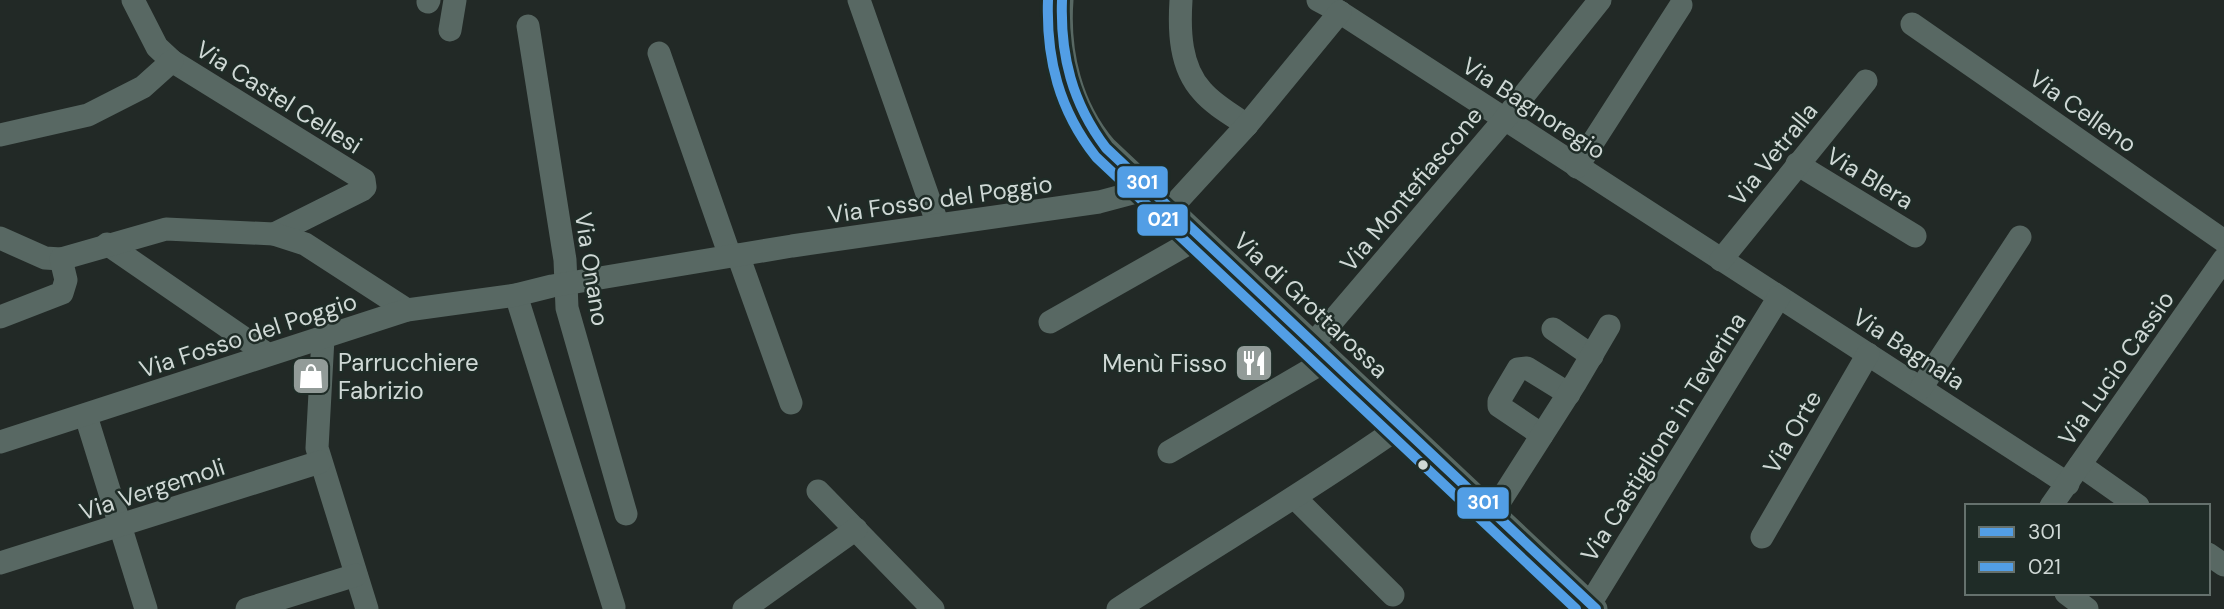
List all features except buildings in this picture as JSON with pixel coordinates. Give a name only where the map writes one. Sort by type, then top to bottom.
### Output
[{"type":"street","name":"Via Castel Cellesi","points":[[133,0],[157,47],[172,61],[364,180],[365,187],[362,190],[274,233]]},
{"type":"street","points":[[450,30],[455,0]]},
{"type":"street","points":[[859,0],[938,225]]},
{"type":"street","name":"Via di Grottarossa","points":[[1062,0],[1064,51],[1078,104],[1101,142],[1593,606]]},
{"type":"street","points":[[1181,0],[1183,51],[1194,79],[1206,95],[1247,125]]},
{"type":"street","name":"Via Bagnoregio","points":[[1318,0],[1721,260]]},
{"type":"street","name":"Via Montefiascone","points":[[1169,452],[1321,351],[1504,120],[1589,4]]},
{"type":"street","points":[[1577,167],[1681,5]]},
{"type":"street","points":[[1170,209],[1247,125],[1340,12]]},
{"type":"street","name":"Via Celleno","points":[[1912,24],[2224,241]]},
{"type":"street","name":"Via Onano","points":[[528,26],[565,260],[567,308],[626,514]]},
{"type":"street","points":[[659,53],[791,403]]},
{"type":"street","points":[[0,135],[88,115],[143,88],[172,61]]},
{"type":"street","name":"Via Vetralla","points":[[1721,260],[1866,81]]},
{"type":"street","name":"Via Blera","points":[[1797,164],[1914,236]]},
{"type":"street","name":"Via Fosso del Poggio","points":[[0,442],[407,310],[516,295],[734,256],[1099,202],[1148,189]]},
{"type":"street","points":[[0,239],[45,258],[61,259],[150,232],[173,228],[274,233],[305,244],[407,310]]},
{"type":"street","points":[[1050,322],[1200,237]]},
{"type":"street","points":[[1922,388],[2020,237]]},
{"type":"street","points":[[107,244],[267,354]]},
{"type":"street","points":[[0,317],[62,293],[66,280],[61,259]]},
{"type":"street","name":"Via Lucio Cassio","points":[[2052,504],[2224,259]]},
{"type":"street","name":"Via Bagnaia","points":[[1721,260],[1922,388],[2074,474],[2134,504]]},
{"type":"street","points":[[516,295],[614,607]]},
{"type":"street","name":"Via Castiglione in Teverina","points":[[1593,606],[1779,297]]},
{"type":"street","points":[[1493,512],[1609,326]]},
{"type":"street","points":[[1553,329],[1592,356]]},
{"type":"street","points":[[323,338],[317,449],[368,609]]},
{"type":"street","name":"Via Orte","points":[[1762,537],[1868,354]]},
{"type":"street","points":[[1542,435],[1499,406],[1499,401],[1518,369],[1527,368],[1569,394]]},
{"type":"street","points":[[86,416],[146,609]]},
{"type":"street","points":[[1118,609],[1295,498],[1401,426]]},
{"type":"street","name":"Via Vergemoli","points":[[0,563],[320,462]]},
{"type":"street","points":[[818,491],[933,609]]},
{"type":"street","points":[[1295,498],[1393,595]]},
{"type":"street","points":[[744,609],[856,529]]},
{"type":"street","points":[[247,609],[356,575]]},
{"type":"street","points":[[2069,595],[2087,609]]},
{"type":"transit line","name":"021","points":[[1048,0],[1049,43],[1057,83],[1073,121],[1096,157],[1576,609]]},
{"type":"transit line","name":"301","points":[[1062,0],[1063,40],[1070,78],[1084,114],[1106,148],[1596,609]]},
{"type":"place","name":"Menù Fisso","points":[[1254,363]]},
{"type":"place","name":"Parrucchiere Fabrizio","points":[[311,376]]}]
